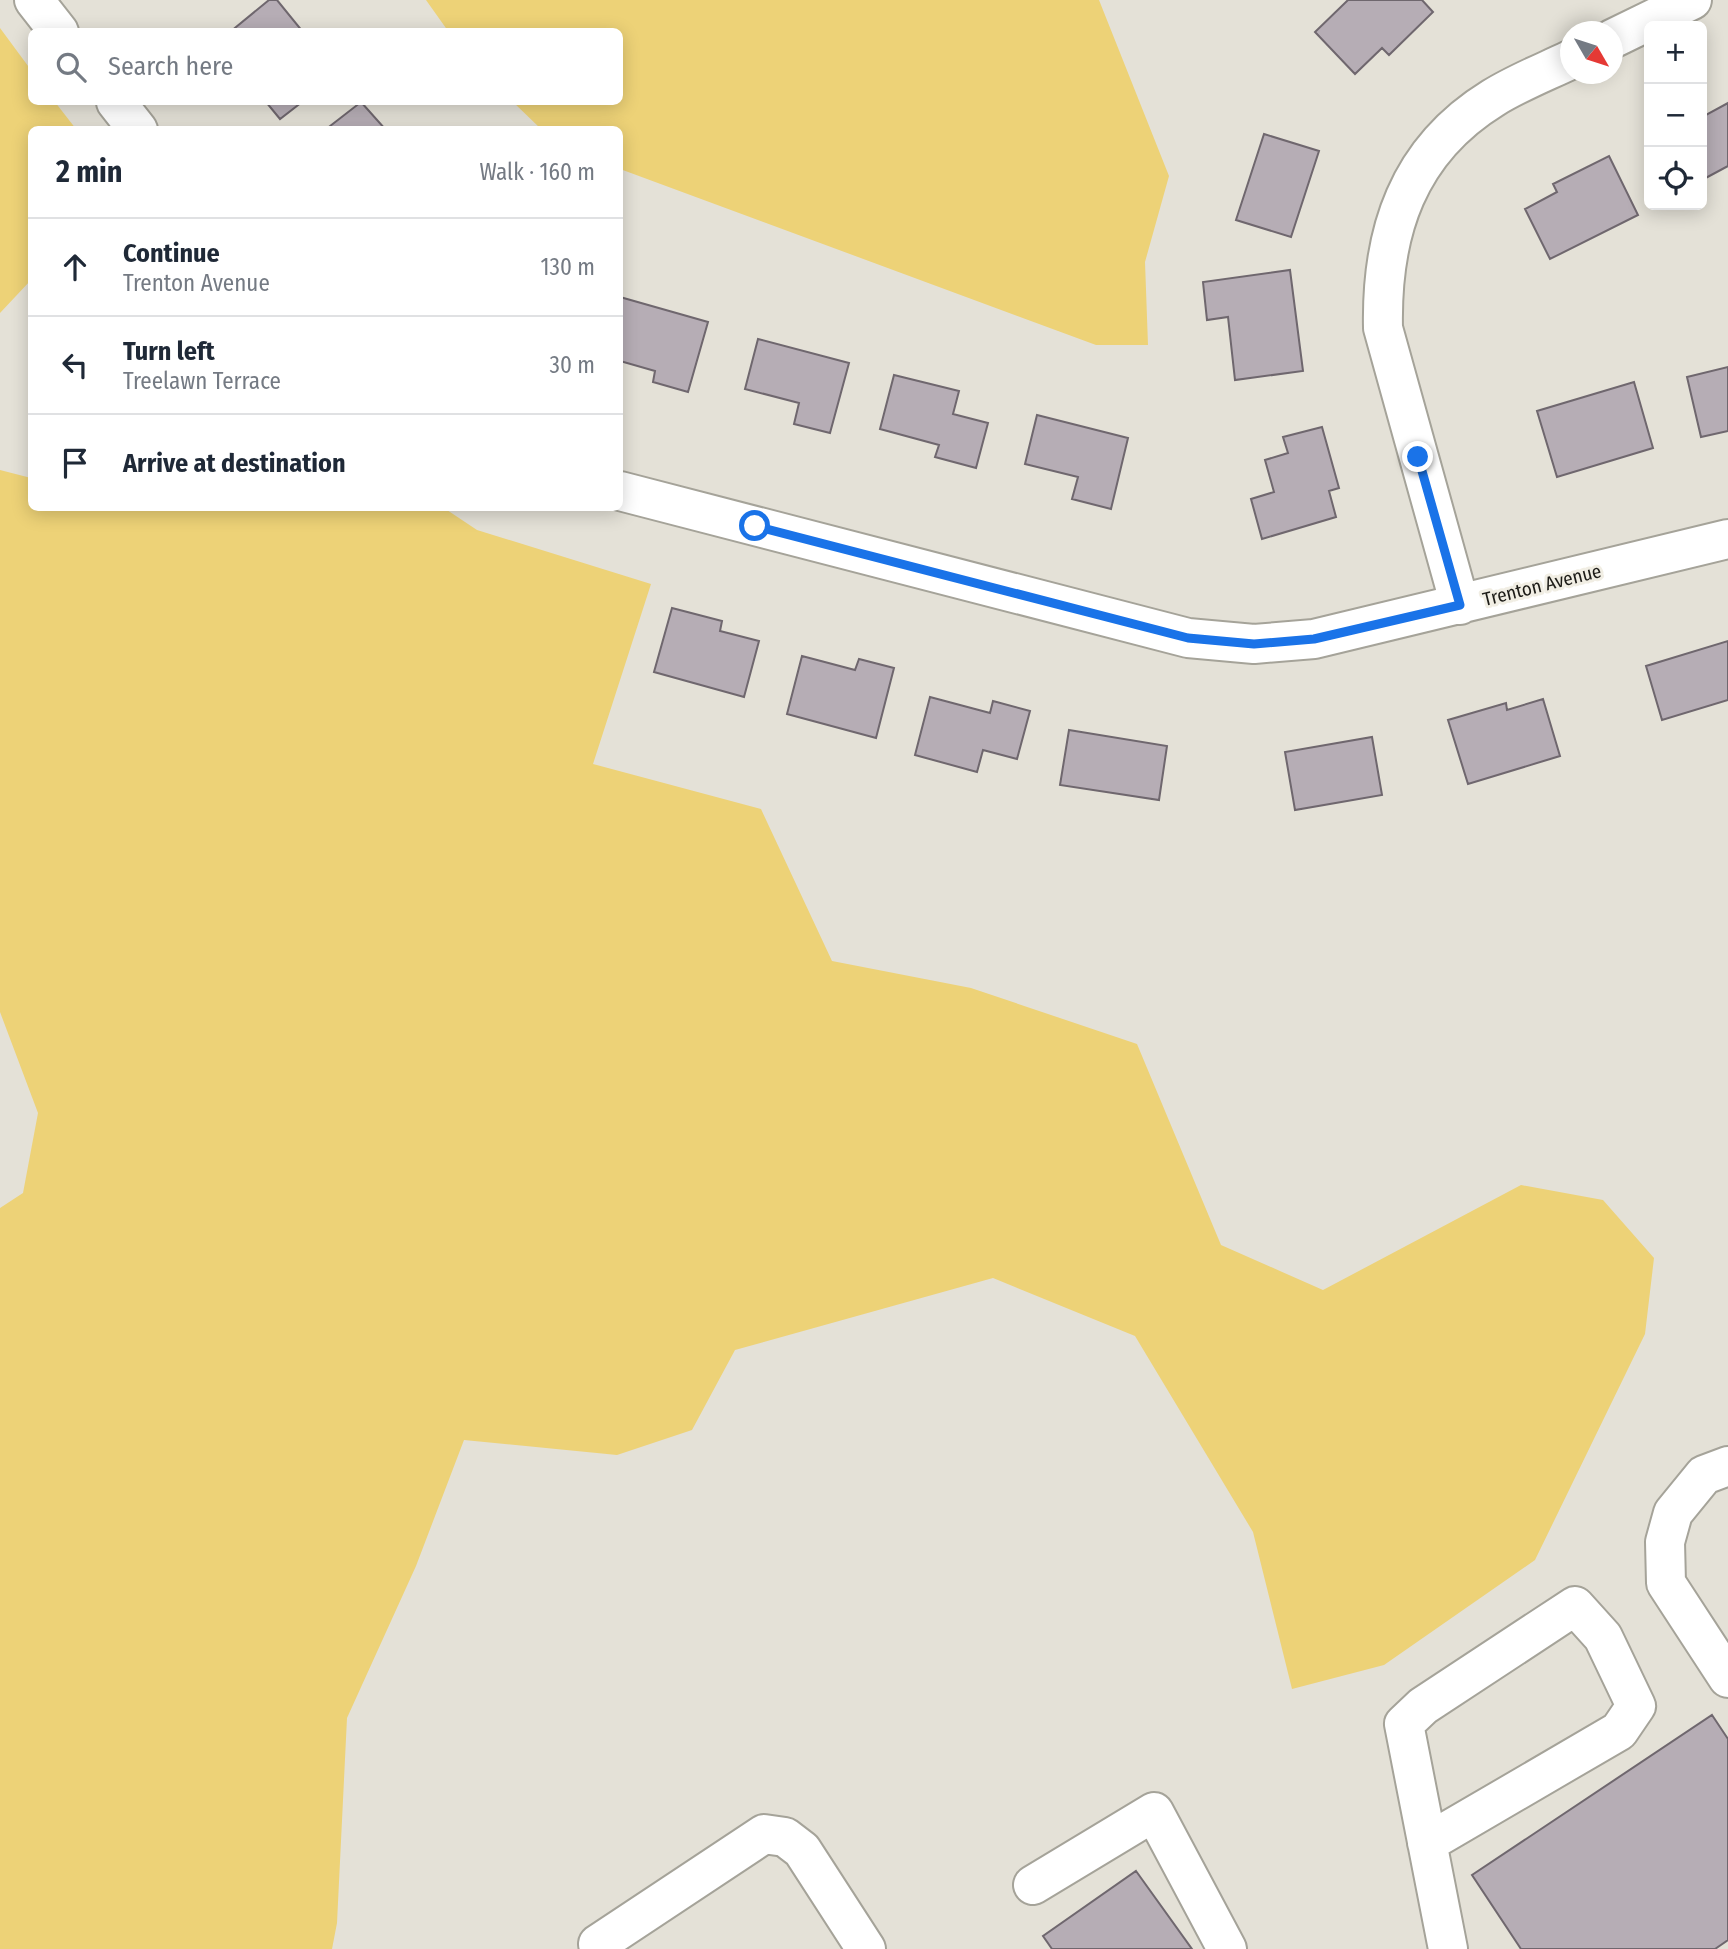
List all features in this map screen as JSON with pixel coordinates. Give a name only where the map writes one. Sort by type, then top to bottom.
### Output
[{"type":"street","points":[[34,0],[57,28]]},
{"type":"street","points":[[1623,34],[1692,0]]},
{"type":"street","points":[[1460,605],[1383,328],[1382,283],[1389,239],[1402,201],[1422,165],[1454,128],[1493,98],[1560,65]]},
{"type":"street","points":[[118,105],[135,126]]},
{"type":"street","name":"Trenton Avenue","points":[[623,492],[1188,638],[1254,644],[1314,639],[1728,539]]},
{"type":"street","points":[[1728,1466],[1704,1475],[1673,1513],[1665,1542],[1666,1583],[1728,1678]]},
{"type":"street","points":[[1427,1843],[1619,1731],[1636,1706],[1603,1637],[1575,1606],[1423,1706],[1404,1724],[1427,1843],[1448,1949]]},
{"type":"street","points":[[1033,1885],[1154,1812],[1227,1949]]},
{"type":"street","points":[[602,1949],[598,1944],[764,1834],[785,1836],[802,1850],[866,1949]]},
{"type":"shaded area","points":[[426,0],[1099,0],[1169,176],[1145,262],[1148,345],[1096,345],[623,170],[623,126],[538,126],[516,105],[623,105],[623,28],[446,28]]},
{"type":"shaded area","points":[[0,28],[28,66],[28,105],[57,105],[74,126],[28,126],[28,283],[0,313]]},
{"type":"shaded area","points":[[0,470],[28,477],[28,511],[448,511],[477,530],[651,584],[593,764],[761,809],[832,961],[971,988],[1137,1044],[1221,1245],[1323,1290],[1521,1185],[1603,1200],[1654,1258],[1645,1334],[1535,1560],[1384,1665],[1292,1689],[1253,1532],[1135,1336],[993,1278],[735,1350],[692,1430],[617,1455],[464,1440],[416,1566],[347,1718],[337,1923],[332,1949],[0,1949],[0,1208],[23,1193],[38,1113],[0,1012]]},
{"type":"building","points":[[269,0],[277,0],[300,28],[235,28]]},
{"type":"building","points":[[1348,0],[1422,0],[1433,12],[1389,55],[1382,48],[1355,74],[1315,32]]},
{"type":"building","points":[[1728,103],[1728,166],[1707,177],[1707,147],[1707,114]]},
{"type":"building","points":[[268,105],[298,105],[280,119]]},
{"type":"building","points":[[357,105],[364,105],[382,126],[330,126]]},
{"type":"building","points":[[1264,134],[1319,151],[1291,237],[1236,220]]},
{"type":"building","points":[[1609,156],[1638,215],[1550,259],[1525,209],[1557,192],[1553,184]]},
{"type":"building","points":[[1290,270],[1303,371],[1235,380],[1228,317],[1207,320],[1203,282]]},
{"type":"building","points":[[623,298],[708,322],[688,392],[653,382],[655,371],[623,362]]},
{"type":"building","points":[[758,339],[849,363],[830,433],[794,424],[799,403],[745,389]]},
{"type":"building","points":[[1728,367],[1728,431],[1701,437],[1687,377]]},
{"type":"building","points":[[894,375],[959,391],[953,414],[988,423],[976,468],[935,457],[939,445],[880,429]]},
{"type":"building","points":[[1634,382],[1653,448],[1557,477],[1537,411]]},
{"type":"building","points":[[1037,415],[1128,438],[1111,509],[1072,499],[1078,477],[1025,464]]},
{"type":"building","points":[[1322,427],[1339,488],[1329,491],[1336,517],[1262,539],[1251,499],[1274,492],[1265,460],[1288,453],[1283,437]]},
{"type":"building","points":[[672,608],[722,621],[720,631],[759,641],[744,697],[654,672]]},
{"type":"building","points":[[1728,641],[1728,700],[1662,720],[1646,666]]},
{"type":"building","points":[[802,656],[855,670],[859,659],[894,668],[876,738],[787,714]]},
{"type":"building","points":[[930,697],[990,713],[993,701],[1030,711],[1017,759],[983,750],[977,772],[915,755]]},
{"type":"building","points":[[1543,699],[1560,756],[1468,784],[1448,720],[1506,703],[1507,710]]},
{"type":"building","points":[[1069,730],[1167,746],[1159,800],[1060,785]]},
{"type":"building","points":[[1372,737],[1382,795],[1295,810],[1285,752]]},
{"type":"building","points":[[1712,1715],[1728,1739],[1728,1940],[1715,1949],[1521,1949],[1472,1875]]},
{"type":"building","points":[[1136,1871],[1192,1949],[1052,1949],[1043,1936]]},
{"type":"route","points":[[755,526],[1188,638],[1254,644],[1314,639],[1460,605],[1418,457]]}]
